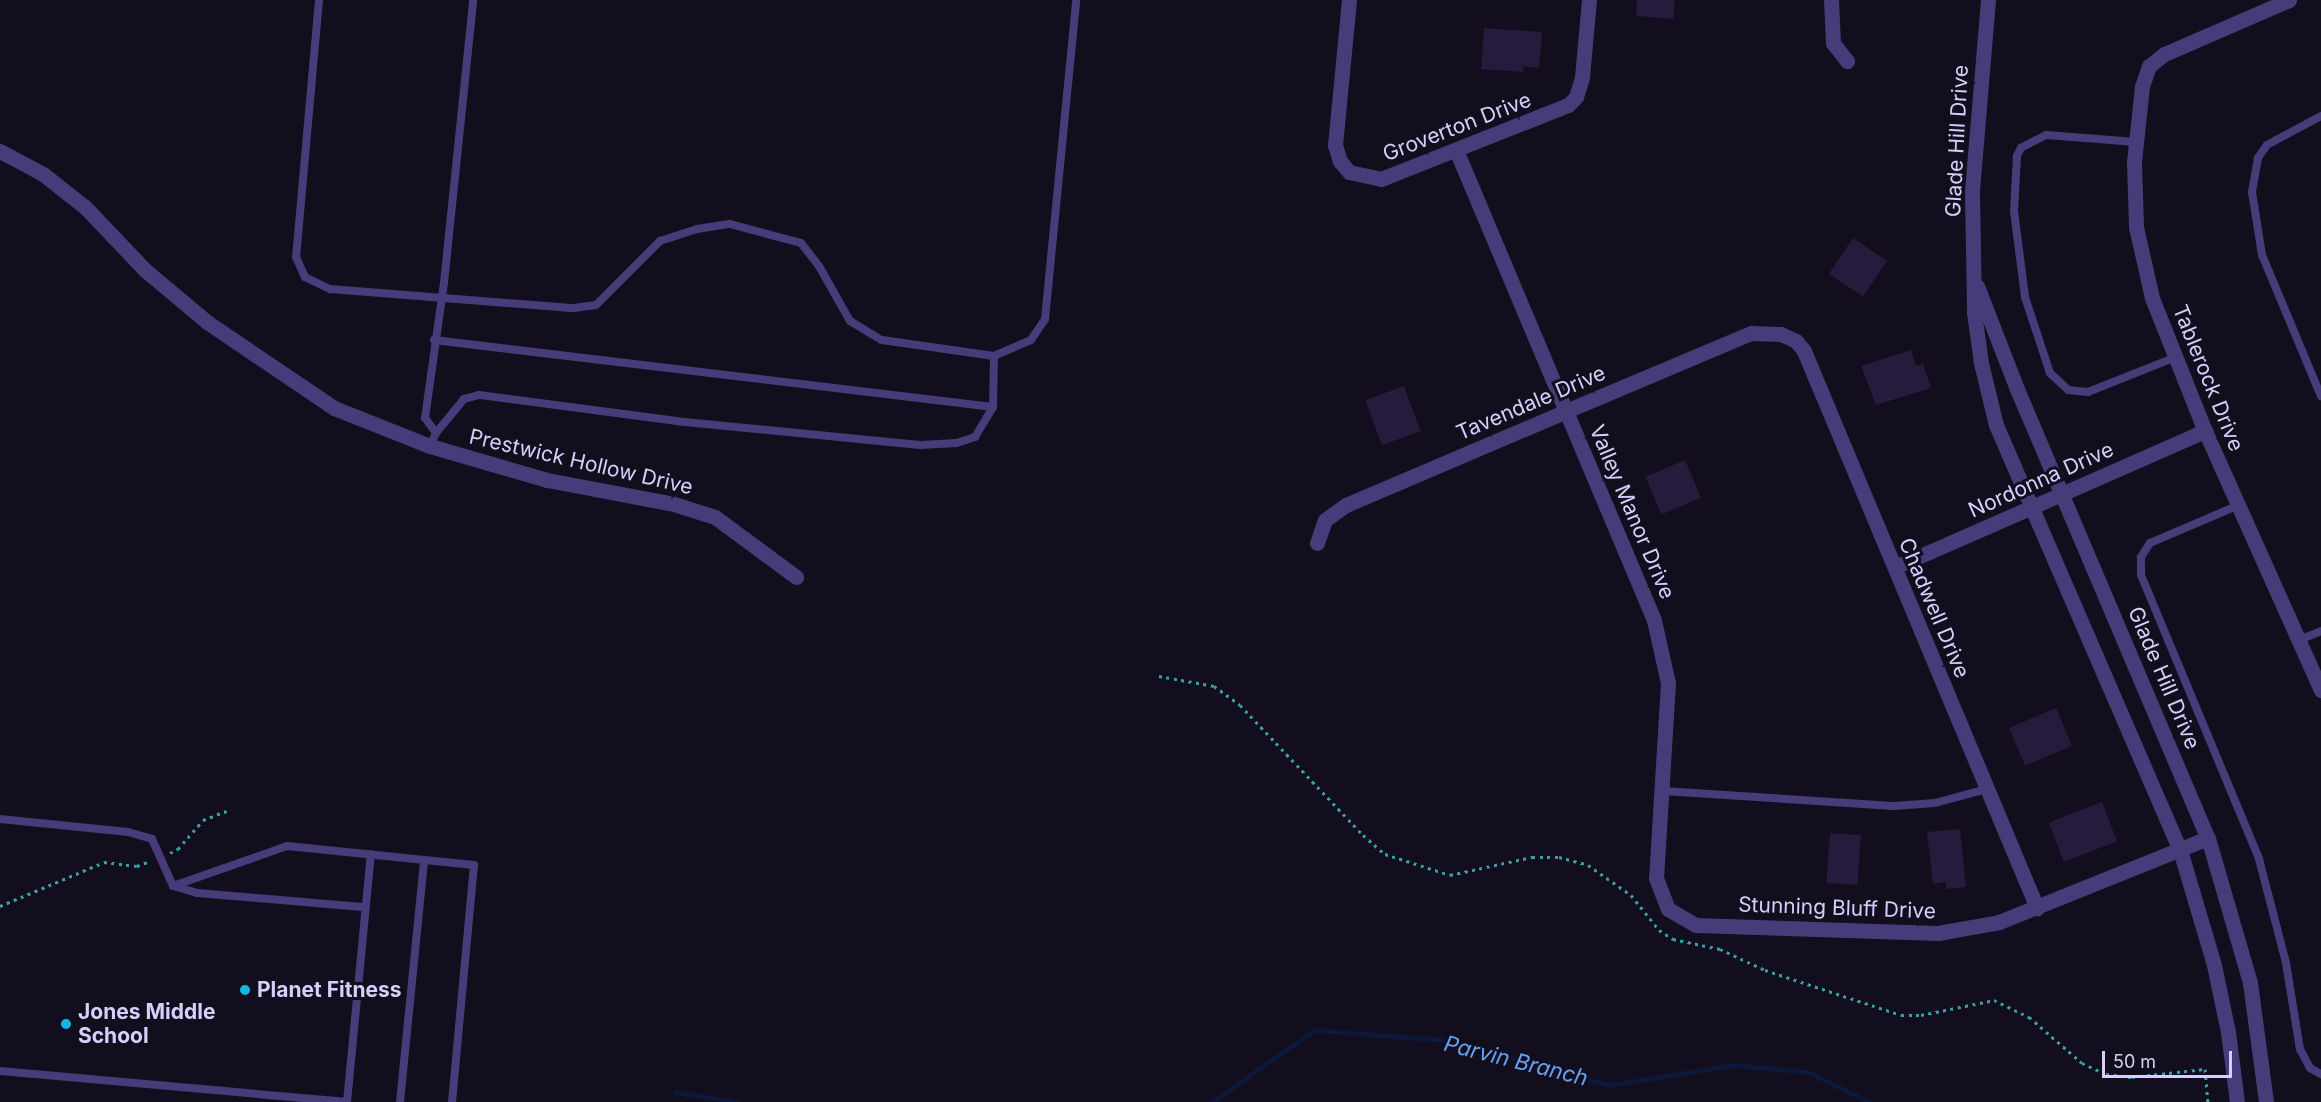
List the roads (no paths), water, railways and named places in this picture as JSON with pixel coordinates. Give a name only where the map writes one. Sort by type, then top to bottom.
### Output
[{"type":"street","name":"Groverton Drive","points":[[1349,0],[1335,145],[1340,161],[1349,172],[1381,179],[1560,110],[1576,97],[1589,0]]},
{"type":"street","points":[[1831,0],[1833,43],[1846,61]]},
{"type":"street","name":"Glade Hill Drive","points":[[1988,0],[1973,148],[1977,285],[1974,312],[1989,399],[2032,507],[2180,850],[2229,1032],[2236,1102]]},
{"type":"street","name":"Tablerock Drive","points":[[2289,0],[2164,54],[2149,66],[2142,86],[2136,142],[2136,227],[2152,298],[2205,431],[2321,690]]},
{"type":"street","name":"Valley Manor Drive","points":[[1456,150],[1657,631],[1668,703],[1656,878],[1668,909]]},
{"type":"street","name":"Prestwick Hollow Drive","points":[[0,151],[43,174],[85,207],[146,270],[207,322],[334,408],[547,480],[652,499],[715,516],[796,577]]},
{"type":"street","name":"Glade Hill Drive","points":[[1977,285],[2208,838],[2250,983],[2266,1102]]},
{"type":"street","name":"Tavendale Drive","points":[[1317,543],[1325,520],[1346,505],[1751,333],[1781,334]]},
{"type":"street","name":"Chadwell Drive","points":[[1781,334],[1796,341],[1804,351],[2037,908]]},
{"type":"street","name":"Nordonna Drive","points":[[1894,567],[2205,431]]},
{"type":"street","name":"Stunning Bluff Drive","points":[[1668,909],[1696,925],[1916,935],[1999,922],[2208,838]]},
{"type":"lane","points":[[319,0],[296,257],[305,277],[330,289],[442,297],[516,306],[596,305],[660,241],[697,229],[730,224],[801,243],[819,266],[849,321],[882,340],[994,356],[1031,340],[1045,320],[1076,0]]},
{"type":"lane","points":[[433,440],[425,418],[434,340],[442,297],[474,0]]},
{"type":"lane","points":[[2321,116],[2267,145],[2258,158],[2252,192],[2262,255],[2321,396]]},
{"type":"lane","points":[[2136,142],[2046,135],[2020,148],[2017,156],[2014,211],[2021,278],[2050,373],[2068,390],[2088,392],[2176,357]]},
{"type":"lane","points":[[434,340],[993,407]]},
{"type":"lane","points":[[433,440],[464,399],[479,394],[677,421],[920,445],[956,443],[975,437],[993,407],[994,356]]},
{"type":"lane","points":[[2239,505],[2150,543],[2141,558],[2141,575],[2259,859],[2286,963],[2300,1049],[2310,1068],[2321,1074]]},
{"type":"lane","points":[[2299,640],[2321,631]]},
{"type":"lane","points":[[1663,791],[1904,806],[1935,803],[1987,789]]},
{"type":"lane","points":[[0,819],[128,832],[152,839],[173,886]]},
{"type":"lane","points":[[173,886],[287,846],[474,865],[452,1102]]},
{"type":"lane","points":[[0,1071],[271,1099],[346,1102],[370,854]]},
{"type":"lane","points":[[400,1102],[424,860]]},
{"type":"lane","points":[[173,886],[197,893],[365,907]]},
{"type":"waterway","name":"Parvin Branch","points":[[1212,1102],[1314,1030],[1443,1040],[1610,1085],[1733,1065],[1808,1072],[1869,1102]]},
{"type":"waterway","name":"Parvin Branch","points":[[675,1092],[738,1102]]},
{"type":"place","name":"Planet Fitness","points":[[245,990]]},
{"type":"place","name":"Jones Middle School","points":[[66,1024]]}]
